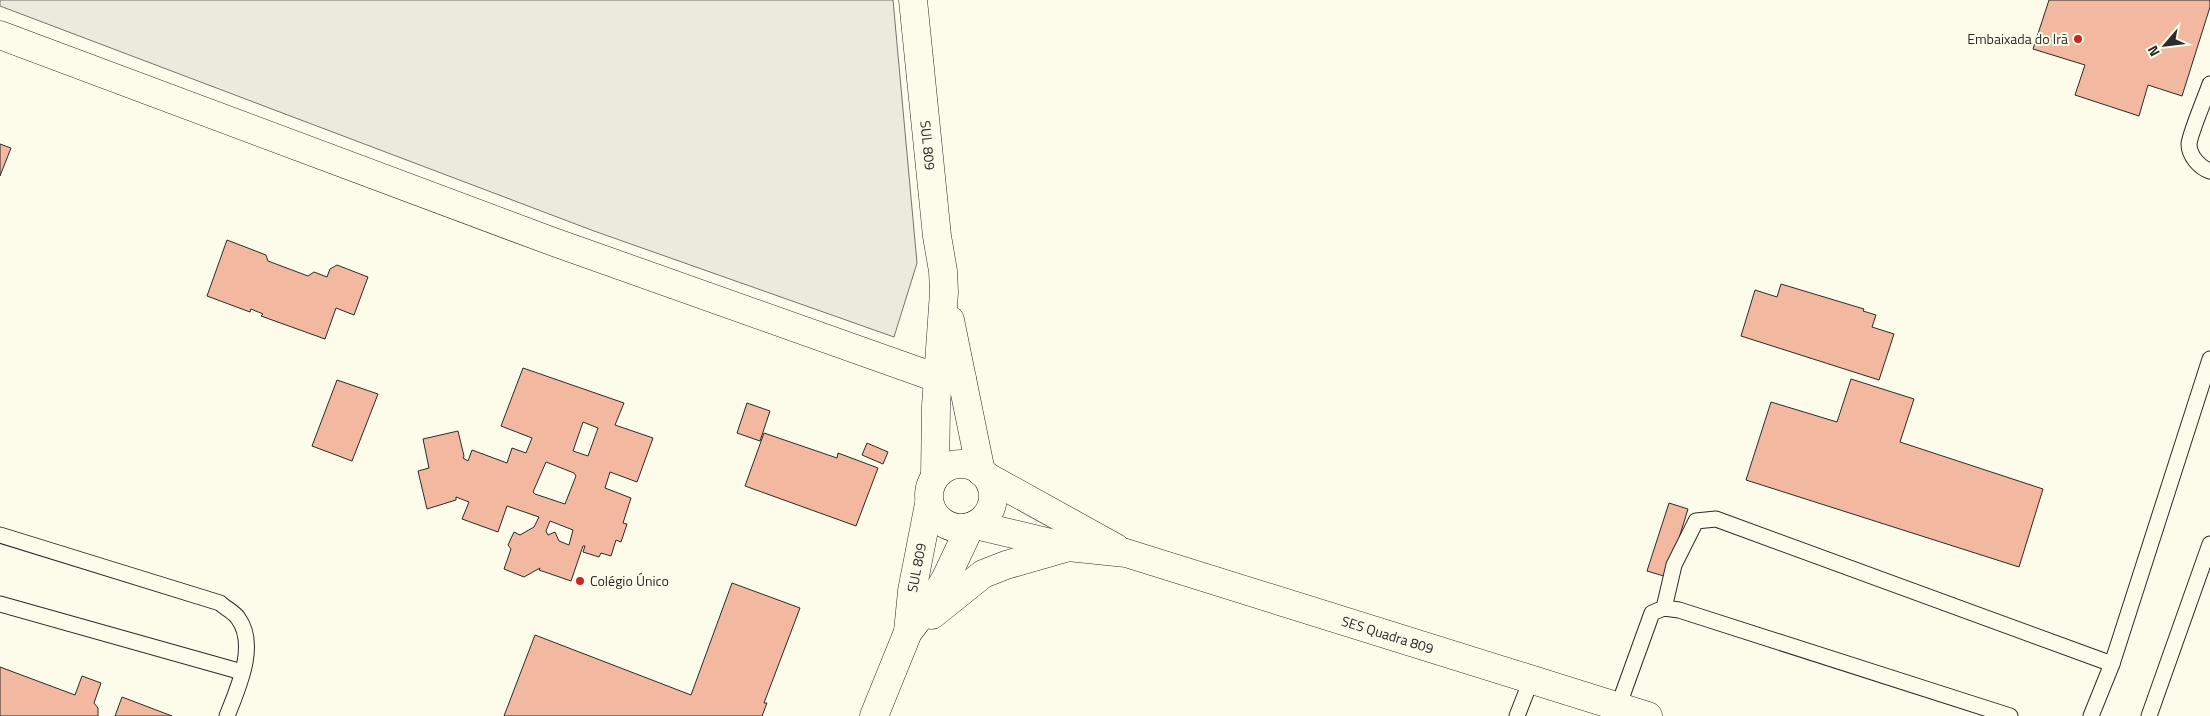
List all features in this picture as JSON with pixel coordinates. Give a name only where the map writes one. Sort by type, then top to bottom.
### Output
[{"type":"street","name":"SUL 809","points":[[912,0],[937,236],[943,271],[950,379],[935,476]]},
{"type":"street","points":[[0,35],[550,242],[950,379]]},
{"type":"street","name":"SUL 809","points":[[950,379],[984,474]]},
{"type":"street","points":[[960,463],[974,467],[984,474],[992,488],[993,503],[987,516],[973,526],[962,529],[947,526],[935,517],[929,504],[929,489],[935,476],[946,467],[960,463]]},
{"type":"street","name":"SES Quadra 809","points":[[984,474],[1126,553]]},
{"type":"street","name":"SUL 809","points":[[908,632],[912,591],[929,504]]},
{"type":"street","name":"SUL 809","points":[[874,716],[908,632],[932,601],[973,526]]},
{"type":"street","name":"SES Quadra 809","points":[[973,526],[1068,547],[1126,553],[1648,716]]},
{"type":"street","points":[[908,632],[938,611],[983,574],[1006,564],[1068,547]]},
{"type":"lane","points":[[2210,84],[2189,144],[2193,157],[2204,169],[2210,171]]},
{"type":"lane","points":[[2091,716],[2112,664],[2210,359]]},
{"type":"lane","points":[[1664,608],[1674,565],[1696,521],[1716,519],[2112,664]]},
{"type":"lane","points":[[0,535],[220,603],[238,617],[247,637],[248,653],[227,716]]},
{"type":"lane","points":[[2149,716],[2210,544]]},
{"type":"lane","points":[[0,604],[242,672]]},
{"type":"lane","points":[[1618,707],[1652,613],[1664,608],[1679,610],[2010,716]]},
{"type":"lane","points":[[1517,716],[1531,680]]},
{"type":"shaded area","points":[[0,0],[893,0],[917,263],[894,337],[594,231],[0,6]]},
{"type":"building","points":[[2049,0],[2210,0],[2210,7],[2182,96],[2148,85],[2139,116],[2075,95],[2085,65],[2033,49]]},
{"type":"building","points":[[0,144],[11,148],[0,176]]},
{"type":"building","points":[[227,240],[266,255],[268,261],[308,276],[314,272],[327,277],[330,269],[337,265],[368,277],[354,315],[336,308],[325,339],[261,316],[263,314],[251,309],[250,312],[207,296]]},
{"type":"building","points":[[1781,284],[1864,309],[1863,311],[1876,315],[1872,327],[1894,334],[1879,380],[1741,336],[1755,290],[1777,297]]},
{"type":"building","points":[[523,368],[624,403],[615,425],[653,438],[637,482],[610,472],[605,488],[631,498],[623,523],[627,524],[621,542],[616,540],[611,556],[601,553],[599,557],[583,552],[585,546],[583,546],[571,581],[539,570],[540,568],[524,577],[504,569],[511,549],[508,545],[514,532],[520,535],[534,527],[539,517],[507,506],[498,532],[462,519],[469,502],[456,497],[456,500],[427,509],[418,471],[429,468],[423,439],[458,431],[463,458],[468,461],[472,450],[507,463],[512,448],[526,453],[532,438],[501,426]],"holes":[[[583,422],[598,428],[588,456],[573,451]],[[546,462],[574,473],[576,476],[565,504],[533,492]],[[550,521],[573,530],[569,545],[559,541],[555,532],[548,535],[546,531]]]},
{"type":"building","points":[[1851,379],[1914,399],[1900,442],[2043,489],[2019,567],[1746,480],[1771,402],[1837,422]]},
{"type":"building","points":[[337,380],[378,394],[352,461],[312,446]]},
{"type":"building","points":[[747,403],[770,411],[760,441],[737,433]]},
{"type":"building","points":[[764,433],[837,458],[838,453],[878,468],[856,526],[745,486]]},
{"type":"building","points":[[867,443],[888,452],[883,464],[862,455]]},
{"type":"building","points":[[1669,503],[1688,509],[1667,577],[1647,571]]},
{"type":"building","points":[[732,583],[800,608],[764,703],[767,703],[762,716],[504,716],[535,635],[691,695]]},
{"type":"building","points":[[0,667],[75,695],[82,676],[101,683],[94,703],[98,708],[98,716],[0,716]]},
{"type":"building","points":[[122,697],[172,716],[115,716]]},
{"type":"place","name":"Embaixada do Irã","points":[[2078,39]]},
{"type":"place","name":"Colégio Único","points":[[580,581]]}]
